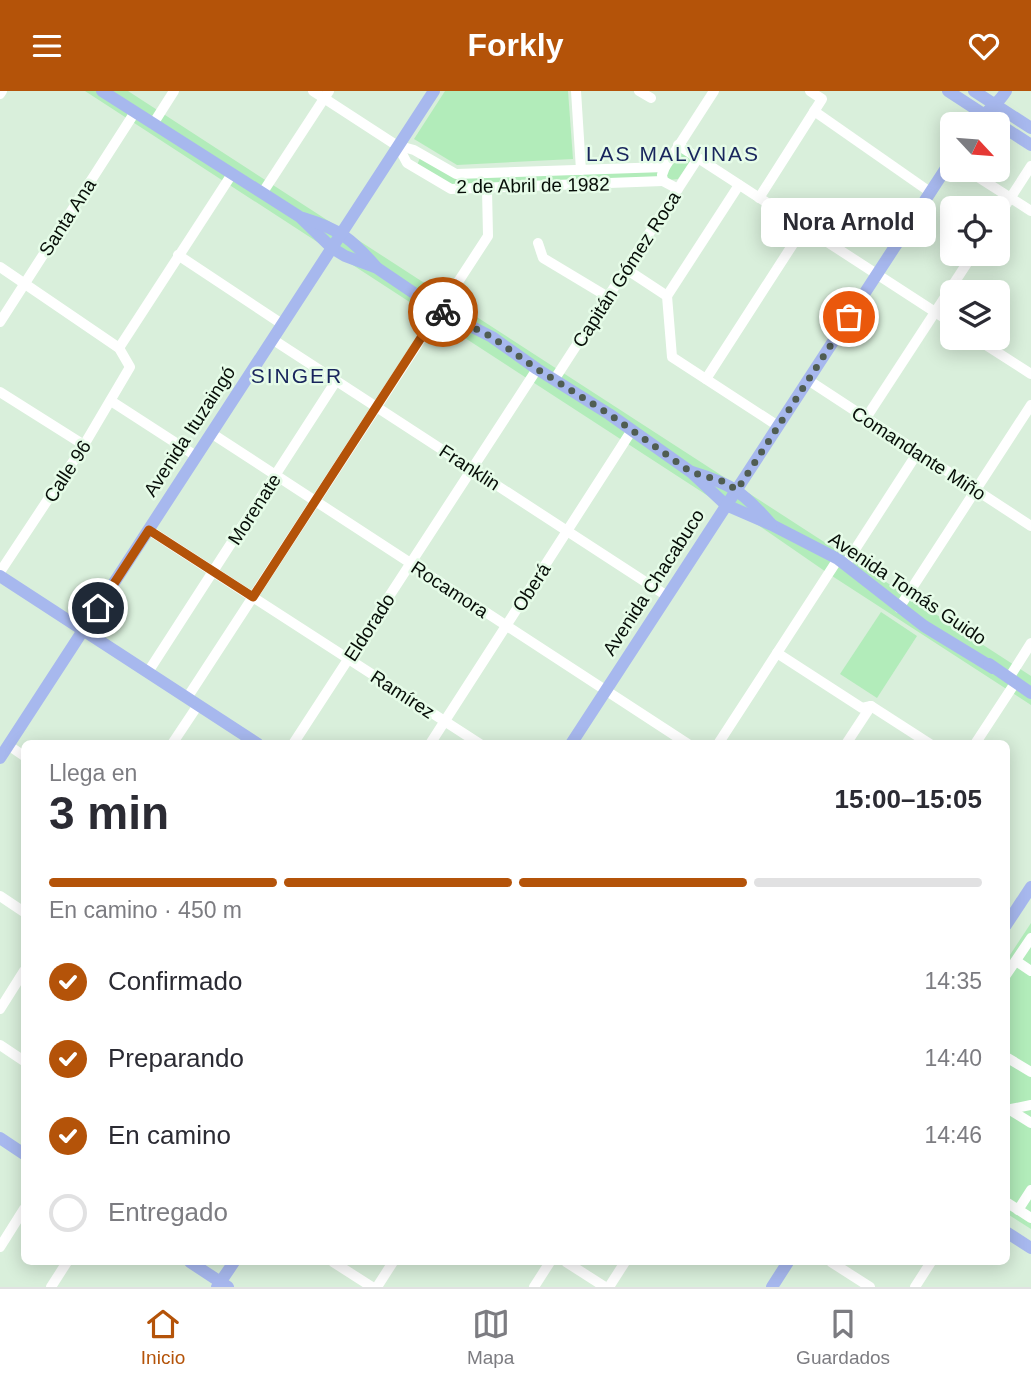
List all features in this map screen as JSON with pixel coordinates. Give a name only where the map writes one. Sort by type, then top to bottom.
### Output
[{"type":"main road","name":"Avenida Tomás Guido","points":[[102,91],[300,217],[345,257],[377,268],[439,310],[492,337],[691,472],[726,505],[772,525],[842,562],[899,608],[1031,693]]},
{"type":"main road","name":"Avenida Ituzaingó","points":[[0,758],[434,91]]},
{"type":"main road","points":[[948,91],[971,112]]},
{"type":"main road","points":[[989,112],[997,106],[1006,91]]},
{"type":"main road","points":[[980,112],[983,93]]},
{"type":"main road","points":[[983,93],[997,106],[1031,128]]},
{"type":"main road","points":[[1010,134],[1031,145]]},
{"type":"main road","name":"Avenida Chacabuco","points":[[574,740],[940,177]]},
{"type":"main road","name":"Avenida Tomás Guido","points":[[300,217],[342,233],[356,243],[377,268]]},
{"type":"main road","name":"Avenida Tomás Guido","points":[[691,472],[722,481],[737,490],[748,498],[772,525]]},
{"type":"main road","points":[[0,574],[252,740]]},
{"type":"main road","points":[[1010,919],[1031,887]]},
{"type":"main road","points":[[0,1138],[21,1152]]},
{"type":"main road","points":[[1010,1235],[1031,1248]]},
{"type":"main road","points":[[194,1265],[222,1285],[232,1265]]},
{"type":"main road","points":[[772,1287],[786,1265]]},
{"type":"street","points":[[153,124],[174,91]]},
{"type":"street","points":[[313,91],[327,95],[398,146]]},
{"type":"street","points":[[576,91],[581,170]]},
{"type":"street","points":[[639,91],[650,98]]},
{"type":"street","name":"Capitán Gómez Roca","points":[[663,174],[678,145],[713,91]]},
{"type":"street","points":[[759,198],[822,99],[810,91]]},
{"type":"street","points":[[263,192],[327,95]]},
{"type":"street","points":[[814,111],[930,192]]},
{"type":"street","name":"Santa Ana","points":[[0,322],[135,112]]},
{"type":"street","points":[[678,145],[940,315]]},
{"type":"street","name":"2 de Abril de 1982","points":[[398,146],[414,150],[456,174],[581,170],[663,174]]},
{"type":"street","name":"2 de Abril de 1982","points":[[398,146],[407,163],[451,189],[487,189],[663,174]]},
{"type":"street","name":"Capitán Gómez Roca","points":[[554,380],[698,158]]},
{"type":"street","points":[[1031,166],[1010,198],[1031,211]]},
{"type":"street","points":[[0,267],[119,348],[232,174]]},
{"type":"street","points":[[663,174],[678,189]]},
{"type":"street","points":[[985,182],[1007,196]]},
{"type":"street","points":[[739,185],[667,296],[672,357],[778,426]]},
{"type":"street","points":[[174,740],[193,701],[253,597],[488,236],[487,189]]},
{"type":"street","points":[[706,379],[804,227]]},
{"type":"street","points":[[538,243],[543,258],[608,297]]},
{"type":"street","points":[[178,255],[282,324]]},
{"type":"street","points":[[866,418],[965,266]]},
{"type":"street","points":[[626,269],[667,296]]},
{"type":"street","name":"Franklin","points":[[272,339],[667,596]]},
{"type":"street","name":"Calle 96","points":[[0,574],[83,446],[130,367],[119,348]]},
{"type":"street","points":[[993,350],[1031,375]]},
{"type":"street","name":"Eldorado","points":[[296,740],[537,369]]},
{"type":"street","name":"Comandante Miño","points":[[808,380],[1031,526]]},
{"type":"street","name":"Morenate","points":[[148,672],[337,381]]},
{"type":"street","points":[[0,392],[83,446]]},
{"type":"street","points":[[111,401],[196,456]]},
{"type":"street","points":[[899,608],[1031,405]]},
{"type":"street","name":"Oberá","points":[[433,740],[632,430]]},
{"type":"street","name":"Rocamora","points":[[211,433],[682,740]]},
{"type":"street","points":[[721,740],[777,653],[918,452]]},
{"type":"street","name":"Ramírez","points":[[149,530],[474,740]]},
{"type":"street","points":[[977,740],[1031,643]]},
{"type":"street","points":[[777,653],[862,708],[871,706],[924,740]]},
{"type":"street","points":[[849,740],[871,706]]},
{"type":"street","points":[[8,745],[21,754]]},
{"type":"street","points":[[0,896],[21,910]]},
{"type":"street","points":[[1010,969],[1031,938]]},
{"type":"street","points":[[1016,961],[1031,971]]},
{"type":"street","points":[[0,1009],[21,976]]},
{"type":"street","points":[[0,1045],[21,1059]]},
{"type":"street","points":[[1010,1059],[1031,1072]]},
{"type":"street","points":[[1010,1110],[1031,1105]]},
{"type":"street","points":[[1010,1111],[1031,1123]]},
{"type":"street","points":[[1018,1210],[1031,1190]]},
{"type":"street","points":[[1010,1205],[1031,1218]]},
{"type":"street","points":[[0,1247],[21,1214]]},
{"type":"street","points":[[51,1287],[65,1265]]},
{"type":"street","points":[[338,1265],[374,1287],[391,1265]]},
{"type":"street","points":[[534,1287],[548,1265]]},
{"type":"street","points":[[571,1265],[607,1287],[623,1265]]},
{"type":"street","points":[[836,1265],[870,1287]]},
{"type":"street","points":[[915,1287],[929,1265]]},
{"type":"green space","points":[[85,91],[128,91],[1031,676],[1031,705],[758,525],[725,507]]},
{"type":"green space","points":[[445,91],[568,91],[573,159],[457,165],[414,139]]},
{"type":"green space","points":[[680,150],[688,152],[691,160],[678,179],[669,180],[665,172]]},
{"type":"green space","points":[[420,158],[455,178],[657,171],[658,178],[453,186],[417,165]]},
{"type":"green space","points":[[881,612],[917,636],[877,698],[840,674]]},
{"type":"green space","points":[[1031,923],[1031,1229],[1010,1216],[1010,955]]},
{"type":"way so far","points":[[443,312],[492,337],[691,472],[722,481],[737,490],[849,317]]},
{"type":"place","name":"Nora Arnold","points":[[849,317]]},
{"type":"district","name":"LAS MALVINAS","points":[[673,154]]},
{"type":"district","name":"SINGER","points":[[297,376]]},
{"type":"route","points":[[98,608],[149,530],[253,597],[439,310],[443,312]]}]
